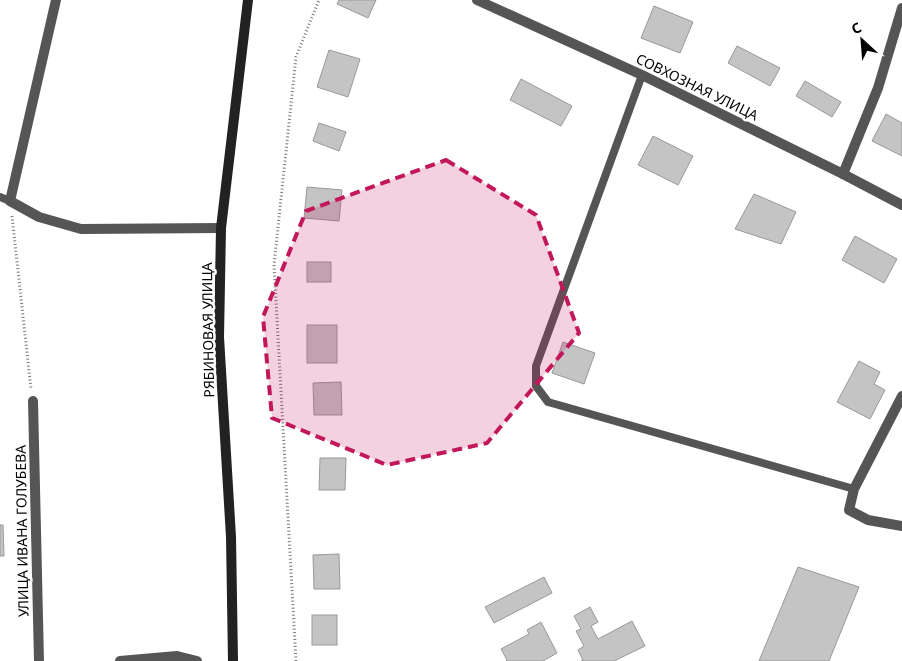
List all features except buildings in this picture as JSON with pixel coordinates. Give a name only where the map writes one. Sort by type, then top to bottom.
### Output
[{"type":"main road","name":"РЯБИНОВАЯ УЛИЦА","points":[[233,661],[231,537],[219,337],[221,228],[248,0]]},
{"type":"street","points":[[56,0],[5,199],[38,217],[81,228],[221,228]]},
{"type":"street","name":"СОВХОЗНАЯ УЛИЦА","points":[[476,0],[642,75],[902,205]]},
{"type":"street","points":[[843,174],[878,88],[902,8]]},
{"type":"street","points":[[902,396],[854,489],[849,510],[868,520],[902,526]]},
{"type":"street","name":"УЛИЦА ИВАНА ГОЛУБЕВА","points":[[33,400],[39,661]]},
{"type":"street","points":[[120,661],[177,656],[197,661]]},
{"type":"lane","points":[[642,75],[536,366],[536,386],[548,402],[854,489]]},
{"type":"path","points":[[296,661],[274,265],[296,57],[319,0]]},
{"type":"path","points":[[5,199],[33,400]]},
{"type":"highlighted area","points":[[446,160],[536,215],[579,333],[487,443],[387,465],[272,418],[263,317],[306,211]]}]
